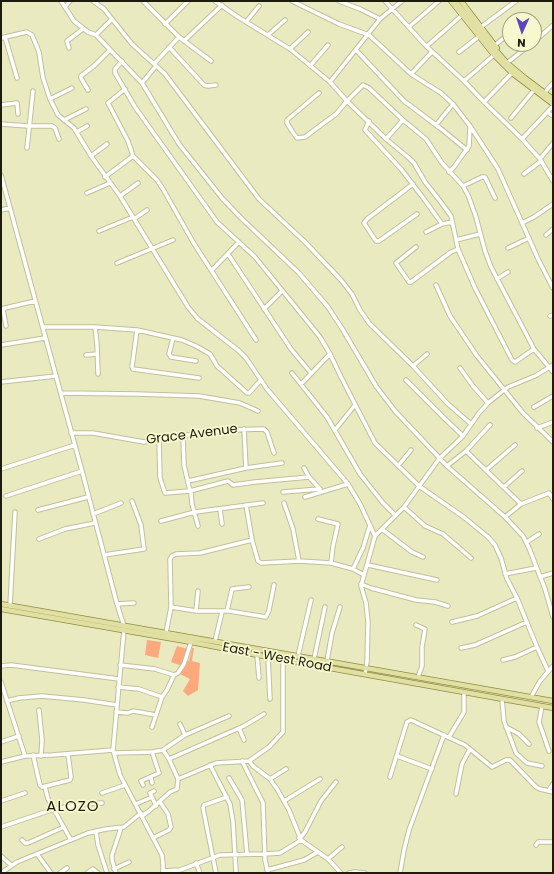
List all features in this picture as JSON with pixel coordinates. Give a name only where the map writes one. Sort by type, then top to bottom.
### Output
[{"type":"main road","points":[[447,1],[488,51],[512,73],[553,105]]},
{"type":"main road","points":[[451,1],[508,63],[553,99]]},
{"type":"main road","points":[[455,1],[492,46]]},
{"type":"main road","points":[[461,1],[481,27],[492,46],[493,54]]},
{"type":"main road","name":"East - West Road","points":[[1,604],[283,660],[553,708]]},
{"type":"main road","name":"East - West Road","points":[[1,609],[215,641],[553,701]]},
{"type":"street","points":[[61,1],[74,21],[83,29],[96,35],[142,83],[169,129],[190,160],[226,203],[299,273],[328,307],[376,386],[395,411],[447,466],[518,530],[527,542],[553,617]]},
{"type":"street","points":[[65,7],[70,1]]},
{"type":"street","points":[[93,1],[99,5],[112,19],[132,44],[171,81],[259,199],[305,242],[340,280],[352,294],[369,323],[413,366],[442,398],[471,424]]},
{"type":"street","points":[[143,1],[179,37],[211,61]]},
{"type":"street","points":[[147,5],[151,1]]},
{"type":"street","points":[[165,24],[188,1]]},
{"type":"street","points":[[215,1],[290,49],[330,82],[386,139],[414,163],[425,182],[451,216],[458,249],[475,288],[512,360],[516,362],[534,349]]},
{"type":"street","points":[[292,1],[338,24],[369,35],[411,74],[441,93],[454,104],[498,169],[553,288]]},
{"type":"street","points":[[339,1],[380,19]]},
{"type":"street","points":[[385,1],[426,46],[464,80],[522,139],[540,160],[553,181]]},
{"type":"street","points":[[330,82],[347,59],[369,35],[380,19],[402,1]]},
{"type":"street","points":[[409,27],[439,1]]},
{"type":"street","points":[[481,27],[516,1]]},
{"type":"street","points":[[184,41],[222,5]]},
{"type":"street","points":[[246,22],[259,6]]},
{"type":"street","points":[[426,46],[460,17]]},
{"type":"street","points":[[96,35],[112,19]]},
{"type":"street","points":[[268,35],[285,20]]},
{"type":"street","points":[[542,35],[553,25]]},
{"type":"street","points":[[69,48],[66,41],[83,29]]},
{"type":"street","points":[[17,78],[3,38],[27,32],[32,35],[39,52],[43,78],[50,100],[58,115],[77,132],[91,156],[134,218],[188,308],[197,318],[239,351],[255,370],[261,380],[348,484],[360,504],[375,536]]},
{"type":"street","points":[[290,49],[308,32]]},
{"type":"street","points":[[142,83],[169,47],[179,37]]},
{"type":"street","points":[[459,52],[477,38]]},
{"type":"street","points":[[492,46],[502,39]]},
{"type":"street","points":[[310,66],[328,45]]},
{"type":"street","points":[[169,47],[186,64],[200,82],[208,86],[216,85]]},
{"type":"street","points":[[88,90],[80,78],[81,76],[110,50]]},
{"type":"street","points":[[356,50],[404,101],[466,150]]},
{"type":"street","points":[[411,74],[432,52]]},
{"type":"street","points":[[508,63],[521,52]]},
{"type":"street","points":[[464,80],[493,54]]},
{"type":"street","points":[[122,61],[114,71],[135,107],[217,222],[255,257],[320,337],[375,443],[419,486],[465,518],[488,537],[495,545],[505,574],[517,598],[548,671]]},
{"type":"street","points":[[484,102],[512,73]]},
{"type":"street","points":[[544,93],[553,83]]},
{"type":"street","points":[[320,93],[287,120],[287,123],[297,138],[305,137],[336,114],[361,86],[365,85],[426,139],[449,172],[463,186],[474,210],[491,268],[534,349],[553,372]]},
{"type":"street","points":[[50,100],[72,88]]},
{"type":"street","points":[[125,88],[108,103],[128,141],[133,156],[157,180],[193,242],[256,340]]},
{"type":"street","points":[[27,148],[29,137],[28,126],[33,90]]},
{"type":"street","points":[[511,118],[534,90]]},
{"type":"street","points":[[1,105],[17,103],[18,114]]},
{"type":"street","points":[[436,125],[454,104]]},
{"type":"street","points":[[522,139],[553,105]]},
{"type":"street","points":[[64,120],[86,109]]},
{"type":"street","points":[[386,139],[403,120]]},
{"type":"street","points":[[369,121],[365,130],[381,149],[395,162],[442,224]]},
{"type":"street","points":[[1,124],[54,126],[59,139]]},
{"type":"street","points":[[77,132],[86,126]]},
{"type":"street","points":[[449,172],[466,150],[469,143],[470,126]]},
{"type":"street","points":[[524,174],[540,160],[553,143]]},
{"type":"street","points":[[91,156],[107,144]]},
{"type":"street","points":[[105,177],[133,156]]},
{"type":"street","points":[[1,176],[124,628],[116,705],[114,751],[120,775],[163,859],[163,872],[180,870],[220,855],[280,853],[300,839],[321,801],[336,782]]},
{"type":"street","points":[[463,186],[485,177],[495,198]]},
{"type":"street","points":[[87,193],[110,183]]},
{"type":"street","points":[[120,196],[138,183]]},
{"type":"street","points":[[412,184],[367,219],[364,223],[376,241],[379,241],[417,214]]},
{"type":"street","points":[[522,223],[553,204]]},
{"type":"street","points":[[1,210],[10,208]]},
{"type":"street","points":[[99,231],[134,218],[147,210]]},
{"type":"street","points":[[426,232],[442,224],[452,222]]},
{"type":"street","points":[[546,234],[553,229]]},
{"type":"street","points":[[456,240],[480,234]]},
{"type":"street","points":[[508,248],[529,238]]},
{"type":"street","points":[[117,263],[172,240]]},
{"type":"street","points":[[212,270],[239,242]]},
{"type":"street","points":[[416,247],[396,263],[409,282],[451,252],[458,249]]},
{"type":"street","points":[[228,254],[291,349],[311,373]]},
{"type":"street","points":[[497,279],[508,272]]},
{"type":"street","points":[[436,284],[450,316],[482,362],[505,389],[522,413],[553,442]]},
{"type":"street","points":[[264,309],[282,291]]},
{"type":"street","points":[[6,326],[2,309],[35,301]]},
{"type":"street","points":[[43,327],[95,327],[137,330],[173,338],[196,346],[210,354],[217,366],[247,393],[249,393],[261,380]]},
{"type":"street","points":[[95,327],[98,354],[98,374]]},
{"type":"street","points":[[137,330],[133,369],[200,378]]},
{"type":"street","points":[[1,345],[45,338]]},
{"type":"street","points":[[173,338],[170,356],[196,361]]},
{"type":"street","points":[[86,355],[98,354]]},
{"type":"street","points":[[301,384],[330,354]]},
{"type":"street","points":[[413,366],[427,354]]},
{"type":"street","points":[[365,674],[368,622],[366,603],[361,590],[361,584],[368,565],[375,536],[383,530],[395,515],[404,507],[439,458],[463,436],[488,403],[515,383],[535,376],[553,365]]},
{"type":"street","points":[[460,368],[488,403]]},
{"type":"street","points":[[292,373],[317,402],[360,474],[383,503],[395,515]]},
{"type":"street","points":[[1,382],[56,376]]},
{"type":"street","points":[[406,380],[463,436]]},
{"type":"street","points":[[61,393],[199,396],[240,403],[258,411]]},
{"type":"street","points":[[534,407],[553,396]]},
{"type":"street","points":[[335,430],[355,405]]},
{"type":"street","points":[[537,428],[553,422]]},
{"type":"street","points":[[447,466],[466,452],[490,425]]},
{"type":"street","points":[[244,429],[246,468]]},
{"type":"street","name":"Grace Avenue","points":[[71,433],[93,433],[144,442],[244,429],[265,430],[274,453]]},
{"type":"street","points":[[183,436],[184,465],[198,526]]},
{"type":"street","points":[[159,440],[160,478],[163,492],[167,494],[190,491],[228,481],[233,485],[309,477]]},
{"type":"street","points":[[1,469],[75,445]]},
{"type":"street","points":[[486,470],[516,445]]},
{"type":"street","points":[[398,466],[411,450]]},
{"type":"street","points":[[466,452],[521,504]]},
{"type":"street","points":[[188,482],[246,468],[282,463]]},
{"type":"street","points":[[304,468],[309,477],[321,490]]},
{"type":"street","points":[[6,496],[82,471]]},
{"type":"street","points":[[504,487],[522,471]]},
{"type":"street","points":[[284,492],[321,490],[348,484]]},
{"type":"street","points":[[305,497],[321,490]]},
{"type":"street","points":[[504,517],[521,504],[549,493],[553,499]]},
{"type":"street","points":[[38,510],[88,496]]},
{"type":"street","points":[[104,556],[144,549],[141,525],[132,501]]},
{"type":"street","points":[[93,514],[120,503]]},
{"type":"street","points":[[161,521],[195,512],[263,503]]},
{"type":"street","points":[[284,503],[293,529],[299,561]]},
{"type":"street","points":[[246,505],[252,540],[258,562],[299,561],[331,563],[353,569],[364,575]]},
{"type":"street","points":[[404,507],[425,526],[443,534],[471,558]]},
{"type":"street","points":[[220,509],[222,524]]},
{"type":"street","points":[[10,606],[15,512]]},
{"type":"street","points":[[318,519],[338,524],[331,563]]},
{"type":"street","points":[[39,539],[65,530],[95,523]]},
{"type":"street","points":[[353,569],[363,548],[370,526]]},
{"type":"street","points":[[383,530],[412,552],[423,557]]},
{"type":"street","points":[[527,542],[539,534]]},
{"type":"street","points":[[166,633],[171,607],[170,559],[172,556],[176,554],[200,553],[252,540]]},
{"type":"street","points":[[368,565],[437,580]]},
{"type":"street","points":[[505,574],[536,568]]},
{"type":"street","points":[[540,577],[553,573]]},
{"type":"street","points":[[361,584],[416,600],[435,602],[448,606]]},
{"type":"street","points":[[171,607],[196,611],[227,611],[266,617],[269,610],[274,585]]},
{"type":"street","points":[[227,611],[232,589],[249,587]]},
{"type":"street","points":[[196,611],[198,591]]},
{"type":"street","points":[[452,622],[477,616],[517,598]]},
{"type":"street","points":[[298,656],[311,600]]},
{"type":"street","points":[[117,604],[134,602]]},
{"type":"street","points":[[314,659],[325,607]]},
{"type":"street","points":[[327,661],[332,633],[340,607]]},
{"type":"street","points":[[215,641],[222,612]]},
{"type":"street","points":[[461,648],[475,645],[527,622]]},
{"type":"street","points":[[416,625],[425,629],[422,647],[422,666],[418,677]]},
{"type":"street","points":[[152,728],[162,697],[174,675],[178,673],[184,664],[191,642]]},
{"type":"street","points":[[503,660],[515,657],[537,647]]},
{"type":"street","points":[[257,655],[259,678]]},
{"type":"street","points":[[268,657],[270,699]]},
{"type":"street","points":[[178,779],[210,765],[223,762],[249,761],[269,747],[283,732],[283,660]]},
{"type":"street","points":[[1,666],[11,665],[119,678]]},
{"type":"street","points":[[120,665],[155,669],[174,675]]},
{"type":"street","points":[[531,697],[540,681],[553,666]]},
{"type":"street","points":[[1,682],[25,756]]},
{"type":"street","points":[[118,687],[139,690],[162,697]]},
{"type":"street","points":[[449,737],[464,712],[464,692]]},
{"type":"street","points":[[7,701],[19,698],[42,696],[116,705]]},
{"type":"street","points":[[502,699],[502,716],[516,752],[527,763],[542,766]]},
{"type":"street","points":[[542,706],[539,722],[549,751]]},
{"type":"street","points":[[39,710],[42,740],[41,756]]},
{"type":"street","points":[[116,712],[128,713],[133,711],[156,715]]},
{"type":"street","points":[[169,759],[239,728],[264,714]]},
{"type":"street","points":[[1,762],[33,755],[41,756],[114,751],[152,752],[163,750],[185,735],[228,716]]},
{"type":"street","points":[[390,777],[408,720],[411,720],[465,745],[492,767],[506,760],[510,760],[540,790],[548,790],[553,792]]},
{"type":"street","points":[[180,724],[185,735]]},
{"type":"street","points":[[506,727],[519,734],[529,744]]},
{"type":"street","points":[[239,728],[244,740]]},
{"type":"street","points":[[400,873],[409,830],[444,734]]},
{"type":"street","points":[[1,742],[19,736]]},
{"type":"street","points":[[456,794],[462,764],[470,749]]},
{"type":"street","points":[[2,873],[11,865],[71,840],[96,831],[126,826],[141,814],[156,806],[170,792],[177,789],[178,779],[163,750]]},
{"type":"street","points":[[143,785],[141,781],[159,773],[152,752]]},
{"type":"street","points":[[33,755],[40,785],[41,787],[46,787],[70,780],[71,777],[68,754]]},
{"type":"street","points":[[397,756],[432,769]]},
{"type":"street","points":[[242,761],[263,803],[267,872],[304,860],[318,852]]},
{"type":"street","points":[[249,761],[270,779],[284,801],[300,839],[328,859],[340,873]]},
{"type":"street","points":[[210,765],[227,797],[232,812],[236,873]]},
{"type":"street","points":[[270,779],[286,769]]},
{"type":"street","points":[[151,777],[152,783]]},
{"type":"street","points":[[229,778],[242,800],[247,854]]},
{"type":"street","points":[[284,801],[320,779]]},
{"type":"street","points":[[548,790],[553,784]]},
{"type":"street","points":[[102,793],[125,785]]},
{"type":"street","points":[[46,787],[48,799],[71,840]]},
{"type":"street","points":[[154,792],[150,793],[156,806]]},
{"type":"street","points":[[1,801],[25,793]]},
{"type":"street","points":[[136,804],[152,796]]},
{"type":"street","points":[[216,873],[203,806],[227,797]]},
{"type":"street","points":[[153,838],[169,830],[171,827],[168,814],[160,802]]},
{"type":"street","points":[[1,828],[54,809],[83,804],[102,803]]},
{"type":"street","points":[[22,840],[25,843],[28,843],[64,827]]},
{"type":"street","points":[[121,828],[112,852],[112,860],[115,871],[129,862]]},
{"type":"street","points":[[96,831],[98,845],[106,873]]},
{"type":"street","points":[[536,845],[538,842],[553,842]]},
{"type":"street","points":[[328,859],[342,847]]},
{"type":"street","points":[[37,854],[51,873]]},
{"type":"street","points":[[1,856],[11,865]]},
{"type":"street","points":[[196,863],[200,873]]},
{"type":"street","points":[[60,873],[67,868]]},
{"type":"street","points":[[87,873],[93,869],[98,873]]},
{"type":"street","points":[[349,873],[365,873]]},
{"type":"shaded area","points":[[147,640],[161,642],[158,658],[145,655]]},
{"type":"shaded area","points":[[177,646],[188,649],[182,666],[171,662]]},
{"type":"shaded area","points":[[192,648],[194,648],[192,661],[200,663],[198,690],[188,696],[183,691],[190,679],[178,673],[189,660]]},
{"type":"district","name":"ALOZO","points":[[73,807]]}]
